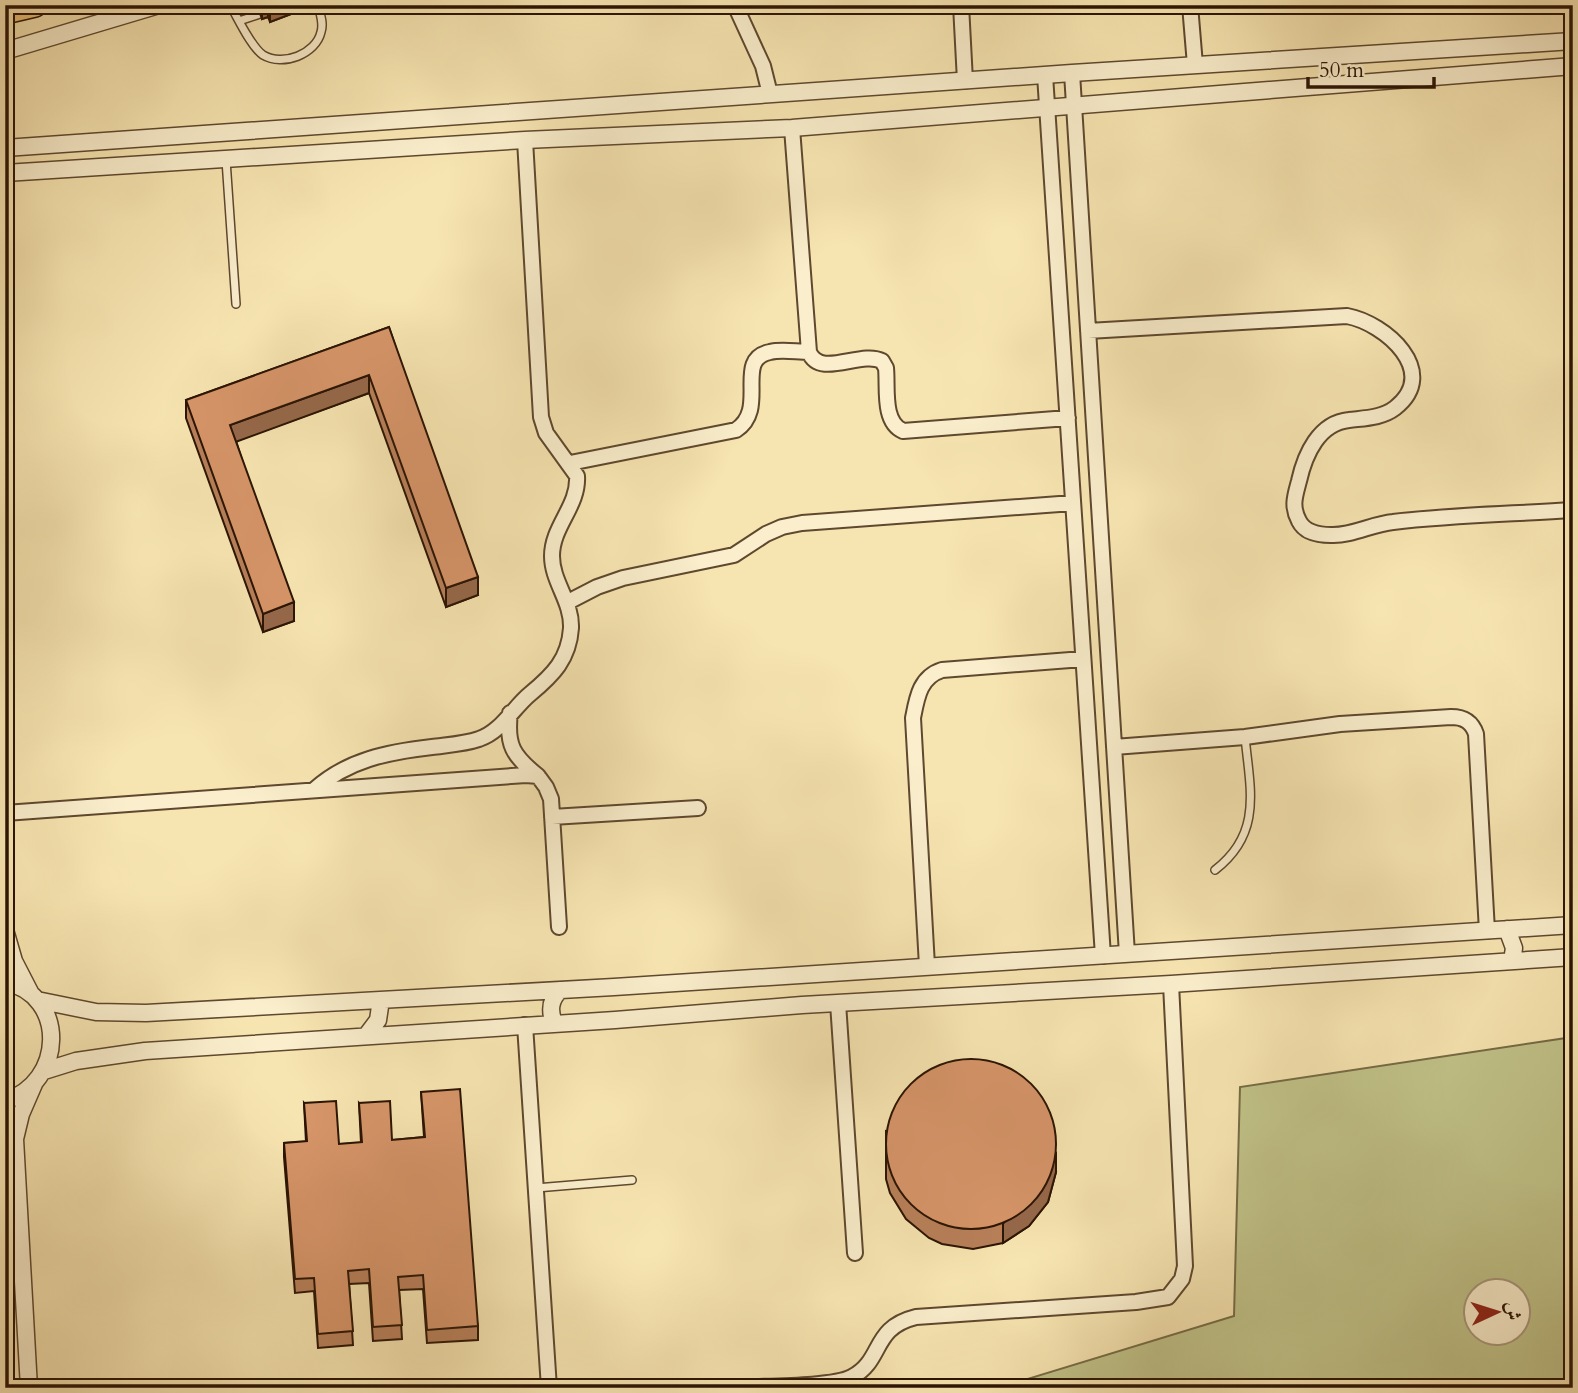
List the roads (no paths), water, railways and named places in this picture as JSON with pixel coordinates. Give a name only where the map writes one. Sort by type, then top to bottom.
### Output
[{"type":"highway","points":[[5,12],[35,5]]},
{"type":"street","points":[[5,51],[159,5]]},
{"type":"street","points":[[734,5],[763,66],[770,94]]},
{"type":"street","points":[[961,5],[965,80]]},
{"type":"street","points":[[1190,5],[1195,65]]},
{"type":"street","points":[[5,148],[965,80],[1573,41]]},
{"type":"street","points":[[5,173],[525,140],[792,128],[1573,66]]},
{"type":"street","points":[[1072,73],[1127,954]]},
{"type":"street","points":[[1045,75],[1103,956]]},
{"type":"street","points":[[792,128],[809,352],[814,361],[821,364],[870,358],[882,361],[886,368],[891,420],[903,431],[1068,418]]},
{"type":"street","points":[[314,790],[325,780],[356,762],[410,749],[479,740],[497,729],[510,713],[554,674],[567,649],[571,631],[568,602],[552,558],[555,537],[576,497],[578,485],[577,476],[570,463],[546,433],[538,400],[525,140]]},
{"type":"street","points":[[1058,265],[1075,264],[1084,272]]},
{"type":"street","points":[[1088,331],[1347,316],[1358,318],[1386,334],[1409,358],[1412,376],[1410,389],[1402,402],[1392,410],[1377,416],[1335,423],[1309,450],[1293,498],[1301,526],[1316,535],[1335,536],[1390,522],[1573,510]]},
{"type":"street","points":[[570,463],[736,430],[743,425],[752,410],[752,369],[760,357],[773,351],[809,352]]},
{"type":"street","points":[[568,602],[597,587],[624,578],[734,555],[766,534],[802,523],[1073,503]]},
{"type":"street","points":[[927,966],[914,718],[920,688],[933,673],[942,670],[1083,659]]},
{"type":"street","points":[[510,713],[508,737],[514,753],[547,787],[551,799],[559,927]]},
{"type":"street","points":[[1114,747],[1245,737],[1340,723],[1457,717],[1469,723],[1476,734],[1487,931]]},
{"type":"street","points":[[5,813],[538,776]]},
{"type":"street","points":[[552,817],[698,808]]},
{"type":"street","points":[[1096,832],[1107,838],[1119,835]]},
{"type":"street","points":[[5,982],[13,983],[34,997],[96,1012],[146,1013],[560,990],[1573,925]]},
{"type":"street","points":[[1507,929],[1514,948],[1512,961]]},
{"type":"street","points":[[5,930],[13,961],[47,1016],[52,1034],[51,1054],[22,1114],[15,1139],[13,1264],[29,1388]]},
{"type":"street","points":[[5,1101],[22,1094],[39,1078],[76,1061],[123,1053],[838,1003],[1573,957]]},
{"type":"street","points":[[729,1388],[827,1383],[851,1378],[869,1362],[880,1340],[895,1324],[916,1317],[1136,1303],[1168,1297],[1182,1279],[1185,1255],[1171,984]]},
{"type":"street","points":[[554,1023],[550,1015],[550,1005],[560,990]]},
{"type":"street","points":[[366,1036],[378,1020],[381,1000]]},
{"type":"street","points":[[838,1003],[855,1253]]},
{"type":"street","points":[[525,1025],[550,1388]]},
{"type":"lane","points":[[230,5],[260,53],[268,58],[282,60],[306,53],[321,36],[323,26],[318,5]]},
{"type":"lane","points":[[239,21],[260,14]]},
{"type":"lane","points":[[226,159],[236,304]]},
{"type":"lane","points":[[1215,870],[1234,852],[1247,830],[1250,818],[1252,805],[1245,737]]},
{"type":"lane","points":[[536,1188],[632,1180]]}]
